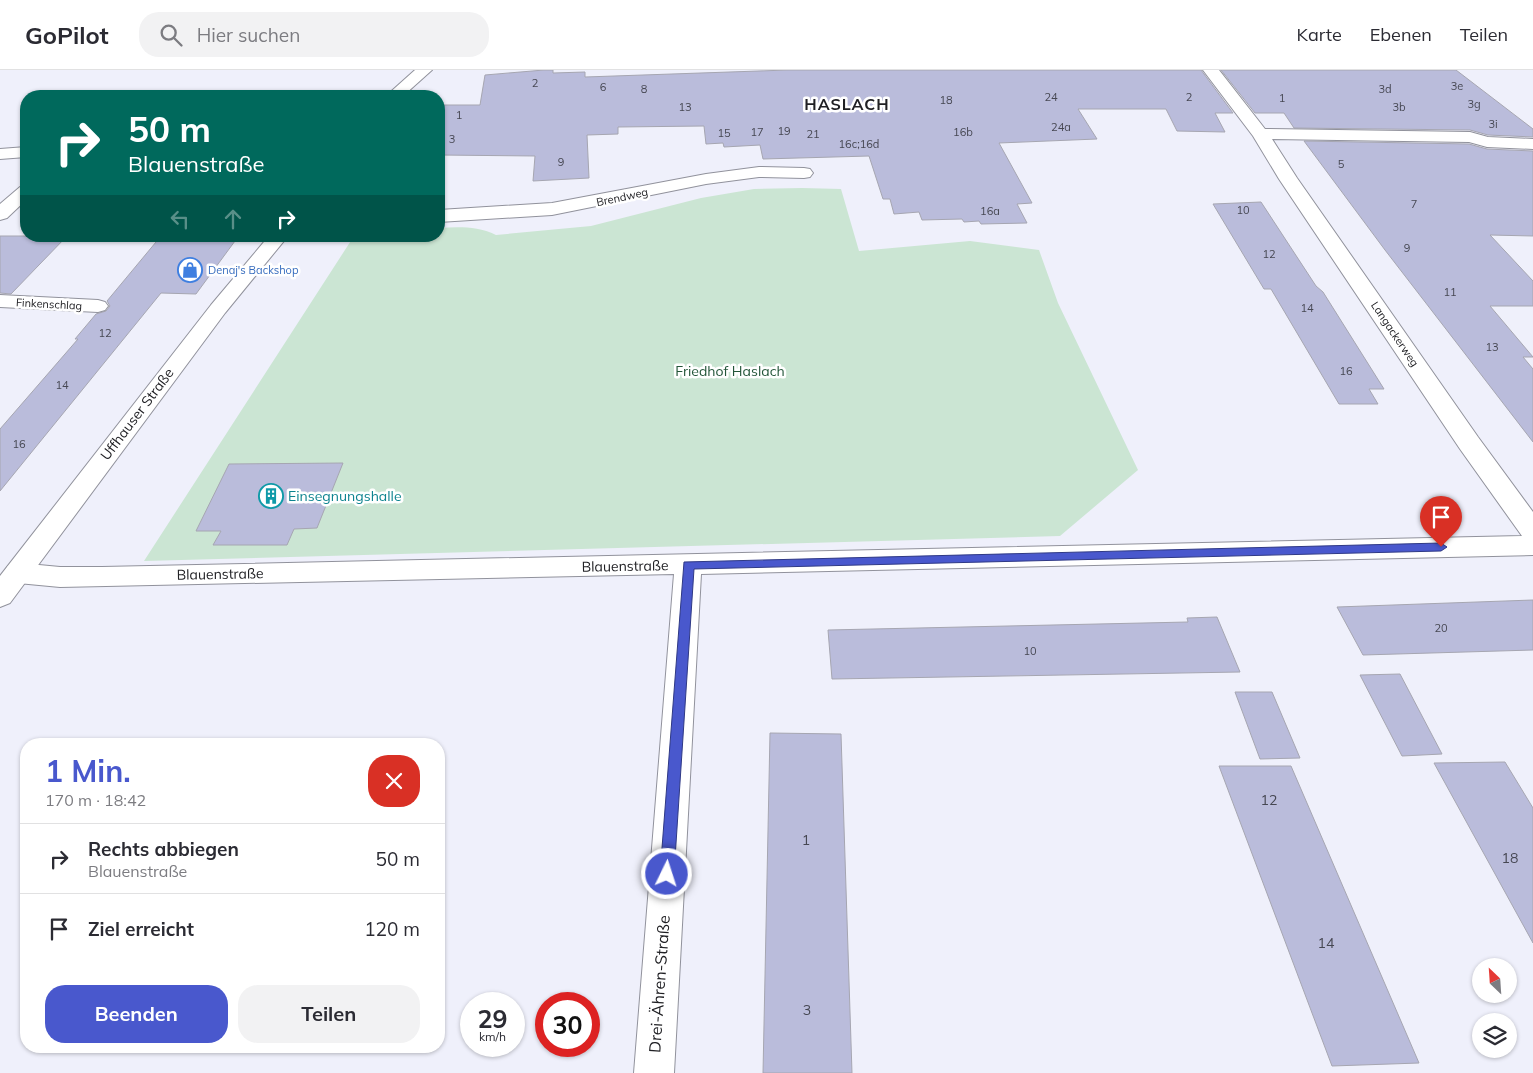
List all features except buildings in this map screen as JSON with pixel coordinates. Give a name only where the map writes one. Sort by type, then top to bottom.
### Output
[{"type":"street","points":[[401,90],[424,70]]},
{"type":"street","name":"Langackerweg","points":[[1211,70],[1260,134],[1288,179],[1469,443],[1533,531]]},
{"type":"street","points":[[1260,134],[1470,137],[1487,142],[1533,144]]},
{"type":"street","points":[[0,154],[20,152]]},
{"type":"street","name":"Brendweg","points":[[445,216],[552,209],[706,179],[759,172],[804,173]]},
{"type":"street","points":[[0,214],[20,196]]},
{"type":"street","name":"Uffhauser Straße","points":[[0,596],[218,309],[274,242]]},
{"type":"street","name":"Finkenschlag","points":[[0,301],[98,306]]},
{"type":"street","name":"Blauenstraße","points":[[18,573],[60,577],[102,577],[1533,545]]},
{"type":"street","name":"Drei-Ähren-Straße","points":[[654,1073],[688,565]]},
{"type":"green space","name":"Friedhof Haslach","points":[[754,189],[841,189],[859,251],[970,241],[1039,250],[1058,303],[1138,470],[1060,536],[144,561],[350,242],[445,242],[445,228],[454,227],[475,229],[496,235],[591,226],[701,198]]},
{"type":"place","name":"Denaj's Backshop","points":[[190,270]]},
{"type":"place","name":"Einsegnungshalle","points":[[271,496]]},
{"type":"district","name":"HASLACH","points":[[847,104]]},
{"type":"route","points":[[667,874],[688,565],[1441,547]]}]
